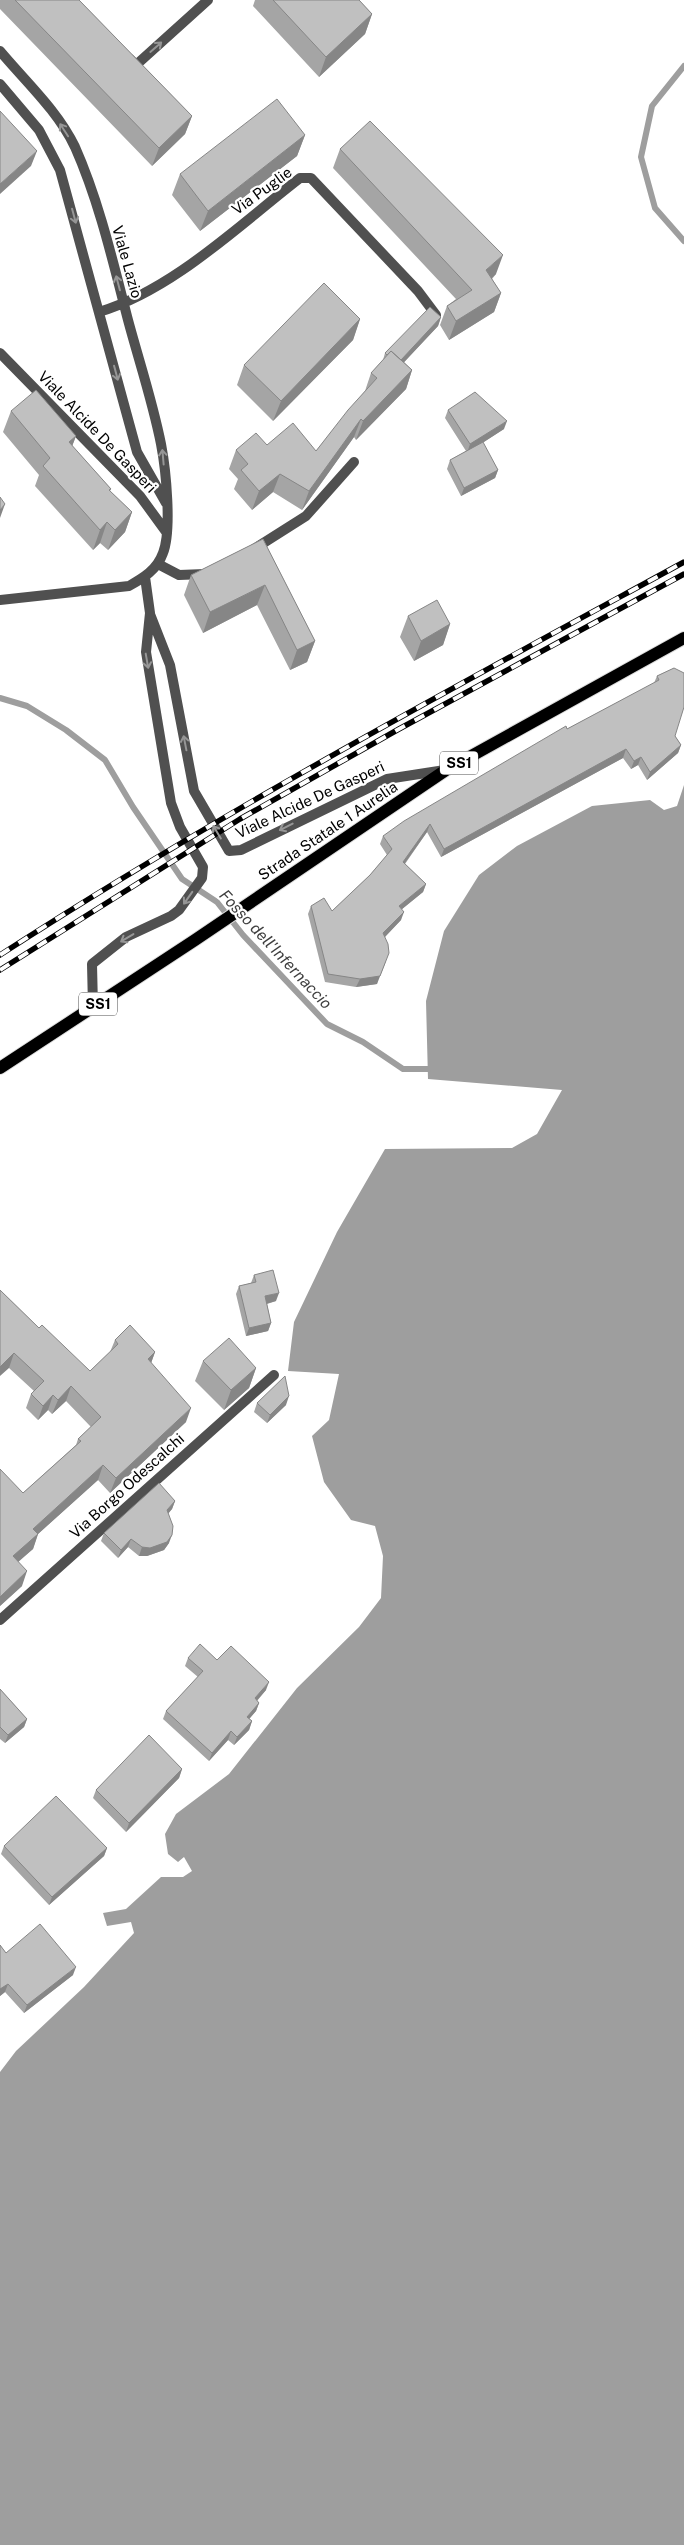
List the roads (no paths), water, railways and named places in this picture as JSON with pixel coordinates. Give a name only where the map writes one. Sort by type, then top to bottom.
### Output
[{"type":"main road","name":"Strada Statale 1 Aurelia","points":[[0,1068],[195,940],[446,770],[684,638]]},
{"type":"street","points":[[123,52],[136,65],[208,0]]},
{"type":"street","name":"Viale Lazio","points":[[0,51],[57,119],[74,145],[110,254],[162,445],[167,506],[167,533]]},
{"type":"street","name":"Viale Lazio","points":[[0,84],[39,130],[52,150],[65,184],[137,452],[167,506]]},
{"type":"street","name":"Via Puglie","points":[[99,312],[124,305],[184,269],[300,178],[311,178],[418,291],[436,315]]},
{"type":"street","name":"Viale Alcide De Gasperi","points":[[0,352],[140,496],[167,533]]},
{"type":"street","points":[[241,556],[306,516],[354,462]]},
{"type":"street","points":[[0,600],[110,590],[128,586],[145,577],[158,564],[164,552],[167,533]]},
{"type":"street","points":[[158,564],[179,576],[207,573],[215,569]]},
{"type":"street","name":"Viale Alcide De Gasperi","points":[[145,577],[150,612],[170,665],[194,791],[229,851],[241,850],[387,779],[446,770]]},
{"type":"street","name":"Viale Alcide De Gasperi","points":[[93,1007],[92,964],[126,937],[180,910],[202,878],[203,867],[180,827],[171,803],[146,652],[150,612]]},
{"type":"street","name":"Via Borgo Odescalchi","points":[[0,1620],[274,1375]]},
{"type":"waterway","points":[[684,66],[652,106],[641,157],[655,208],[684,241]]},
{"type":"waterway","name":"Fosso dell'Infernaccio","points":[[0,698],[27,706],[66,730],[105,760],[133,807],[182,879],[217,902],[243,935],[327,1024],[363,1042],[403,1069],[428,1069]]},
{"type":"railway","points":[[0,955],[83,902],[338,752],[684,562]]},
{"type":"railway","points":[[0,970],[240,819],[399,729],[684,574]]}]
